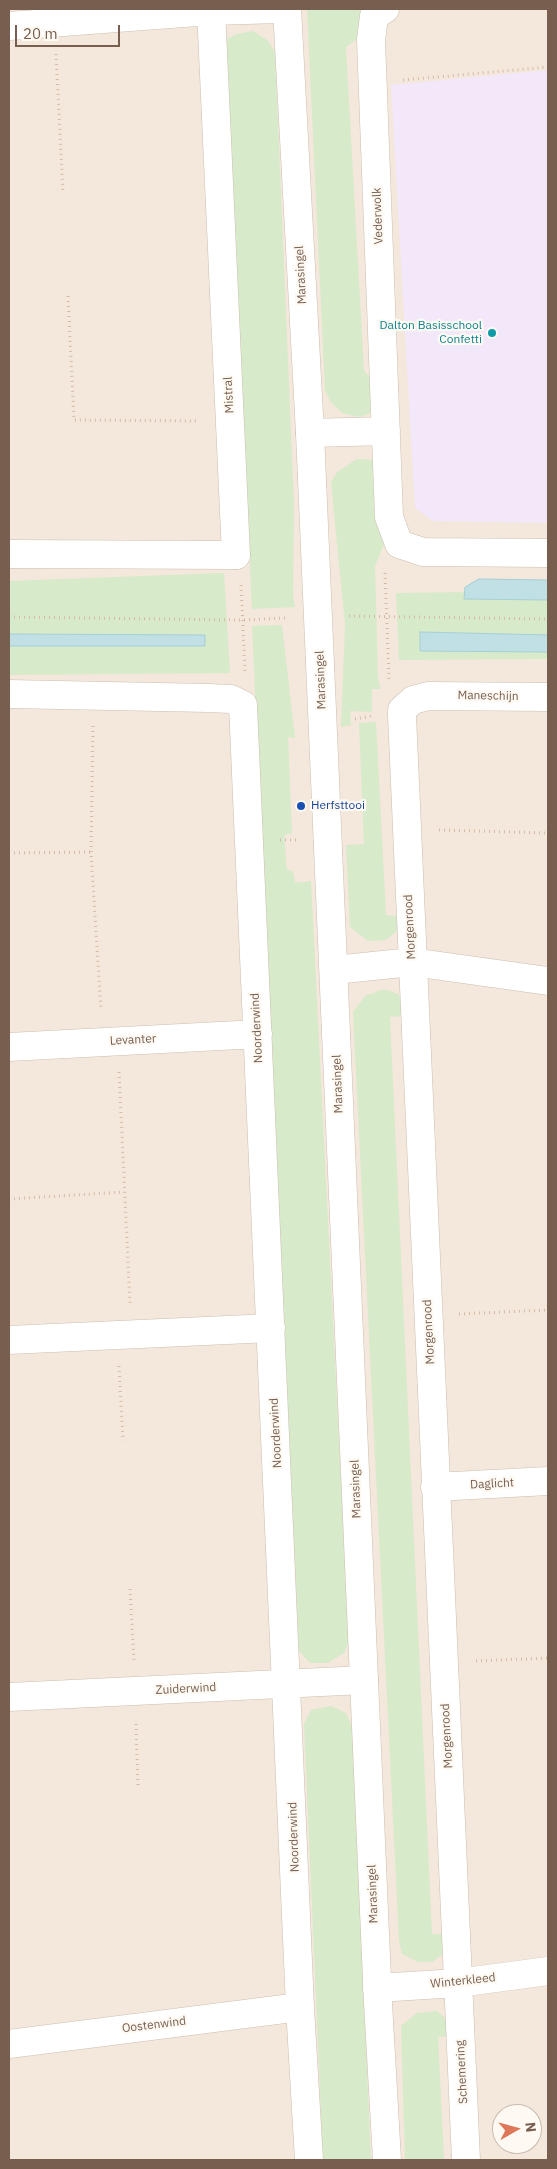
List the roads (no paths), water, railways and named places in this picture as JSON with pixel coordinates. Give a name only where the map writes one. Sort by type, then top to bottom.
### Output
[{"type":"street","points":[[9,26],[211,10],[280,9]]},
{"type":"street","name":"Marasingel","points":[[287,9],[319,617],[377,1988],[387,2160]]},
{"type":"street","name":"Vederwolk","points":[[386,9],[374,16],[371,40],[389,517],[399,544],[423,552],[548,553]]},
{"type":"street","name":"Mistral","points":[[9,554],[236,555],[211,10]]},
{"type":"street","points":[[310,433],[386,431]]},
{"type":"street","name":"Noorderwind","points":[[9,694],[231,699],[243,705],[288,1684],[300,2007],[309,2160]]},
{"type":"street","name":"Maneschijn","points":[[418,700],[548,697]]},
{"type":"street","name":"Morgenrood","points":[[418,700],[402,710],[401,728],[458,1983]]},
{"type":"street","points":[[334,970],[412,962],[548,981]]},
{"type":"street","name":"Levanter","points":[[9,1046],[258,1034]]},
{"type":"street","points":[[9,1340],[271,1328]]},
{"type":"street","name":"Daglicht","points":[[436,1487],[548,1481]]},
{"type":"street","name":"Zuiderwind","points":[[9,1697],[364,1680]]},
{"type":"street","name":"Winterkleed","points":[[377,1988],[458,1983],[548,1971]]},
{"type":"street","name":"Schemering","points":[[458,1983],[466,2160]]},
{"type":"street","name":"Oostenwind","points":[[9,2044],[300,2007]]},
{"type":"water","points":[[479,579],[548,580],[548,600],[464,599],[465,587]]},
{"type":"water","points":[[420,632],[548,635],[548,652],[420,651]]},
{"type":"water","points":[[9,634],[205,635],[205,646],[9,646]]},
{"type":"place","name":"Dalton Basisschool Confetti","points":[[492,333]]},
{"type":"place","name":"Herfsttooi","points":[[301,806]]}]
